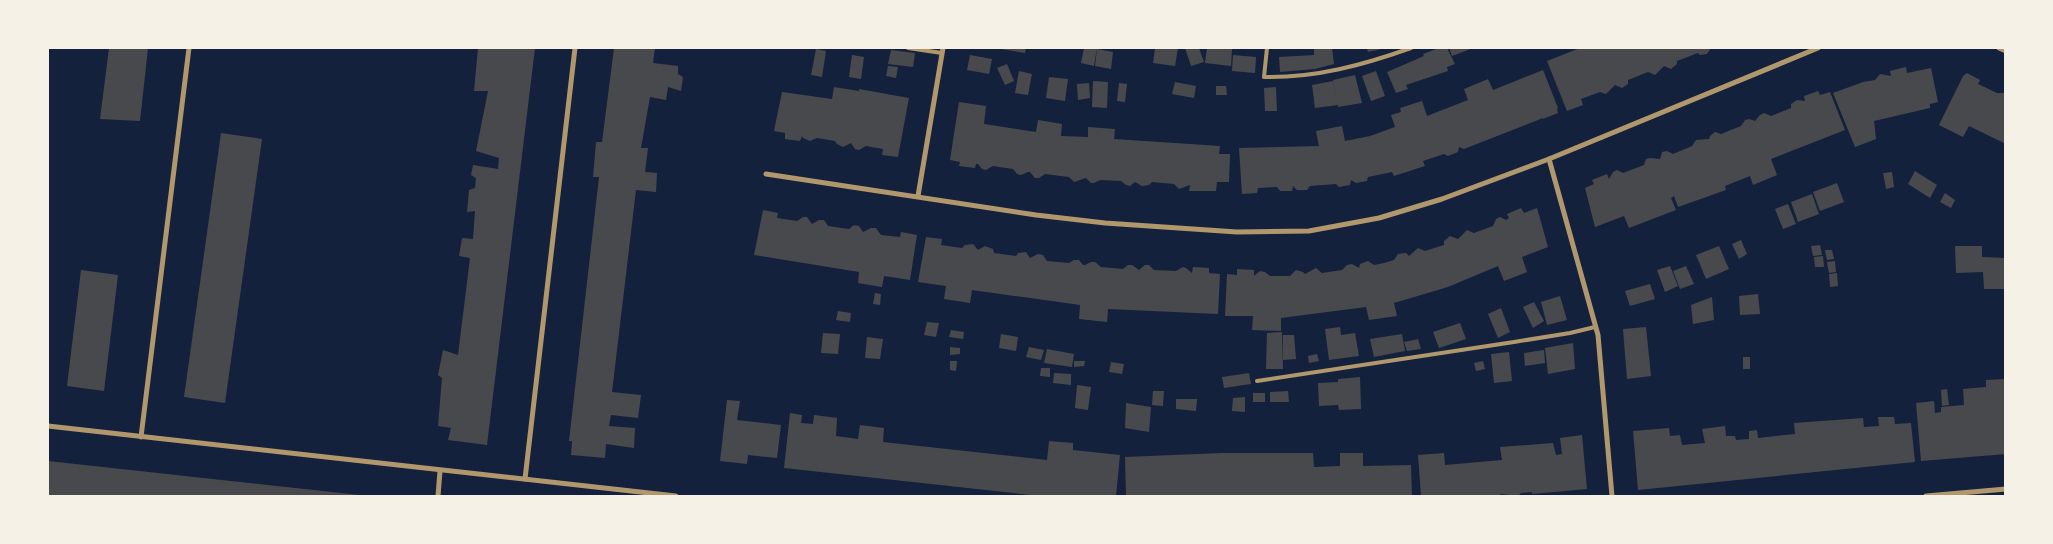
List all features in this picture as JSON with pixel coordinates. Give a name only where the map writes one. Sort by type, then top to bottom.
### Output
[{"type":"street","points":[[141,437],[189,48]]},
{"type":"street","points":[[525,479],[576,48]]},
{"type":"street","points":[[766,174],[1036,215],[1105,223],[1237,232],[1309,231],[1346,225],[1412,209],[1549,159],[1818,48]]},
{"type":"street","points":[[1999,48],[2006,51]]},
{"type":"street","points":[[918,196],[942,50]]},
{"type":"street","points":[[1549,159],[1596,326],[1612,496]]},
{"type":"street","points":[[48,426],[676,496]]},
{"type":"street","points":[[438,496],[440,471]]},
{"type":"street","points":[[1926,496],[2006,489]]},
{"type":"lane","points":[[908,48],[942,50]]},
{"type":"lane","points":[[1267,48],[1264,77],[1285,77],[1352,67],[1411,48]]},
{"type":"lane","points":[[1256,381],[1570,333],[1596,326]]},
{"type":"building","points":[[109,48],[148,48],[140,121],[100,119]]},
{"type":"building","points":[[478,48],[535,48],[487,445],[448,440],[451,428],[438,426],[442,378],[438,375],[443,350],[458,355],[470,258],[459,256],[462,238],[473,239],[475,211],[467,212],[469,190],[475,188],[476,178],[471,175],[473,165],[498,169],[499,158],[476,151],[488,91],[474,91]]},
{"type":"building","points":[[614,48],[655,48],[653,63],[678,66],[678,74],[683,77],[681,91],[668,87],[666,100],[650,97],[641,148],[648,148],[645,172],[657,173],[656,192],[636,190],[612,392],[641,395],[638,418],[611,415],[609,426],[635,428],[634,448],[606,444],[605,458],[571,455],[572,441],[569,441],[599,177],[593,177],[596,142],[602,142]]},
{"type":"building","points":[[995,48],[1026,48],[1025,53]]},
{"type":"building","points":[[1084,48],[1097,48],[1094,66],[1081,63]]},
{"type":"building","points":[[1155,48],[1178,48],[1175,66],[1153,63]]},
{"type":"building","points":[[1185,48],[1199,48],[1204,62],[1191,66]]},
{"type":"building","points":[[1207,48],[1232,49],[1231,66],[1205,63]]},
{"type":"building","points":[[1314,48],[1332,48],[1334,64],[1315,69],[1280,72],[1279,57],[1314,55]]},
{"type":"building","points":[[1367,48],[1381,48],[1381,49],[1368,52]]},
{"type":"building","points":[[1439,48],[1447,48],[1455,64],[1447,67],[1448,71],[1406,85],[1408,89],[1396,93],[1387,72]]},
{"type":"building","points":[[1449,48],[1473,48],[1452,56]]},
{"type":"building","points":[[1580,48],[1711,48],[1707,54],[1700,55],[1698,53],[1677,61],[1677,64],[1671,69],[1664,66],[1655,75],[1648,72],[1628,80],[1628,84],[1622,88],[1615,85],[1606,94],[1600,92],[1581,99],[1583,105],[1567,111],[1547,61]]},
{"type":"building","points":[[816,49],[826,51],[822,77],[811,75]]},
{"type":"building","points":[[1097,49],[1113,52],[1111,69],[1095,66]]},
{"type":"building","points":[[891,50],[915,53],[913,67],[888,64]]},
{"type":"building","points":[[852,55],[864,57],[861,79],[849,77]]},
{"type":"building","points":[[970,55],[992,59],[989,74],[967,70]]},
{"type":"building","points":[[1233,55],[1256,57],[1255,73],[1232,71]]},
{"type":"building","points":[[1007,64],[1014,81],[1005,85],[997,68]]},
{"type":"building","points":[[888,66],[898,67],[896,78],[886,76]]},
{"type":"building","points":[[1906,67],[1907,73],[1931,68],[1938,102],[1930,104],[1930,108],[1874,121],[1876,139],[1855,147],[1833,93],[1863,82],[1875,80],[1880,74],[1891,76],[1890,71]]},
{"type":"building","points":[[1543,70],[1558,108],[1558,113],[1464,149],[1459,147],[1458,152],[1448,156],[1444,154],[1423,161],[1425,166],[1394,176],[1392,172],[1368,177],[1367,181],[1356,183],[1351,180],[1350,185],[1339,187],[1336,184],[1310,186],[1307,190],[1297,190],[1293,186],[1292,191],[1280,191],[1277,187],[1258,188],[1257,193],[1242,194],[1239,148],[1319,146],[1316,131],[1342,126],[1345,141],[1370,136],[1395,127],[1391,115],[1401,112],[1400,108],[1422,101],[1427,116],[1468,100],[1464,89],[1488,79],[1493,90]]},
{"type":"building","points":[[1019,71],[1032,74],[1028,95],[1015,93]]},
{"type":"building","points":[[1376,71],[1385,96],[1371,101],[1362,76]]},
{"type":"building","points":[[1967,73],[1980,80],[1978,84],[1997,93],[2006,93],[2006,144],[1969,126],[1963,137],[1939,125],[1963,76]]},
{"type":"building","points":[[1355,75],[1362,103],[1315,108],[1312,85],[1333,81],[1337,99],[1333,80]]},
{"type":"building","points":[[1049,77],[1068,79],[1065,101],[1046,98]]},
{"type":"building","points":[[1093,81],[1108,82],[1107,108],[1092,107]]},
{"type":"building","points":[[1175,82],[1196,86],[1194,98],[1172,94]]},
{"type":"building","points":[[1089,83],[1090,98],[1078,100],[1077,84]]},
{"type":"building","points":[[1119,83],[1127,84],[1125,102],[1117,101]]},
{"type":"building","points":[[1216,86],[1226,86],[1227,95],[1216,95]]},
{"type":"building","points":[[834,87],[859,91],[859,89],[909,98],[898,157],[882,155],[883,149],[866,146],[859,150],[855,149],[851,143],[843,147],[835,141],[817,138],[810,141],[802,136],[800,141],[785,139],[785,133],[774,131],[782,92],[832,99]]},
{"type":"building","points":[[1276,87],[1277,111],[1265,111],[1264,88]]},
{"type":"building","points":[[1818,91],[1820,95],[1830,92],[1845,130],[1771,159],[1777,175],[1753,185],[1750,176],[1725,186],[1726,190],[1678,207],[1674,196],[1671,198],[1676,210],[1629,228],[1624,216],[1595,227],[1585,188],[1594,184],[1592,180],[1607,174],[1609,179],[1613,172],[1617,170],[1623,173],[1644,165],[1646,159],[1660,159],[1662,152],[1667,151],[1673,154],[1692,146],[1696,140],[1709,139],[1715,132],[1721,134],[1741,126],[1745,120],[1755,121],[1764,113],[1771,116],[1791,108],[1791,104],[1797,100],[1805,101],[1804,96]]},
{"type":"building","points":[[959,102],[986,106],[984,124],[1036,132],[1038,120],[1062,124],[1061,136],[1088,137],[1088,127],[1115,129],[1114,139],[1220,146],[1219,154],[1230,154],[1229,182],[1217,182],[1216,191],[1189,191],[1190,185],[1179,189],[1174,184],[1152,182],[1149,185],[1142,186],[1135,182],[1130,186],[1121,181],[1100,180],[1091,183],[1086,178],[1074,182],[1069,177],[1045,174],[1035,178],[1030,172],[1021,175],[1017,174],[1013,169],[993,166],[986,170],[982,169],[978,164],[976,164],[975,168],[959,166],[960,162],[950,160]]},
{"type":"building","points":[[221,133],[262,139],[225,403],[184,397]]},
{"type":"building","points":[[1915,171],[1937,185],[1930,198],[1908,184]]},
{"type":"building","points":[[1892,172],[1894,187],[1886,189],[1883,173]]},
{"type":"building","points":[[1837,183],[1844,202],[1820,211],[1813,192]]},
{"type":"building","points":[[1945,193],[1955,200],[1951,208],[1940,202]]},
{"type":"building","points":[[1812,194],[1819,214],[1798,222],[1791,202]]},
{"type":"building","points":[[1788,204],[1796,224],[1783,229],[1775,209]]},
{"type":"building","points":[[1521,208],[1524,213],[1537,208],[1548,247],[1522,257],[1527,272],[1504,281],[1498,266],[1448,287],[1394,303],[1397,316],[1369,320],[1366,307],[1281,318],[1281,331],[1252,330],[1253,316],[1225,316],[1227,274],[1237,275],[1237,269],[1254,270],[1254,276],[1260,271],[1270,276],[1290,276],[1296,270],[1305,274],[1316,268],[1322,273],[1342,270],[1347,265],[1352,264],[1359,268],[1360,264],[1368,261],[1374,265],[1384,263],[1394,260],[1398,254],[1406,253],[1409,256],[1418,248],[1425,251],[1444,245],[1444,241],[1450,236],[1458,239],[1467,230],[1474,233],[1493,226],[1496,219],[1500,217],[1506,220],[1509,218],[1507,214]]},
{"type":"building","points":[[763,210],[778,213],[777,218],[797,221],[807,217],[812,224],[819,220],[824,220],[828,226],[849,229],[854,225],[859,226],[863,232],[876,228],[881,235],[900,237],[901,232],[917,235],[910,280],[884,276],[882,287],[858,283],[859,272],[754,255]]},
{"type":"building","points":[[926,237],[942,239],[941,245],[962,248],[965,245],[973,244],[978,250],[985,246],[993,249],[994,253],[1016,256],[1018,253],[1026,252],[1030,258],[1038,254],[1043,255],[1047,261],[1069,263],[1079,260],[1083,265],[1095,262],[1101,267],[1123,269],[1128,265],[1132,265],[1139,270],[1145,265],[1149,265],[1154,270],[1176,271],[1183,267],[1192,273],[1193,267],[1209,268],[1209,273],[1220,274],[1218,314],[1108,309],[1107,322],[1079,319],[1080,305],[972,290],[970,303],[944,299],[946,286],[918,282]]},
{"type":"building","points":[[1741,240],[1747,254],[1739,259],[1732,244]]},
{"type":"building","points":[[1820,245],[1822,255],[1813,256],[1811,246]]},
{"type":"building","points":[[1719,246],[1729,269],[1706,279],[1696,255]]},
{"type":"building","points":[[1955,246],[1982,246],[1982,257],[2006,258],[2006,289],[1984,289],[1983,272],[1956,273]]},
{"type":"building","points":[[1825,250],[1832,250],[1834,259],[1827,260]]},
{"type":"building","points":[[1823,256],[1824,267],[1815,267],[1814,257]]},
{"type":"building","points":[[1835,261],[1836,272],[1829,273],[1827,262]]},
{"type":"building","points":[[1670,266],[1678,286],[1665,292],[1657,270]]},
{"type":"building","points":[[1686,266],[1694,284],[1680,289],[1673,271]]},
{"type":"building","points":[[81,270],[118,275],[104,391],[67,386]]},
{"type":"building","points":[[1837,273],[1838,286],[1830,287],[1829,274]]},
{"type":"building","points":[[1650,284],[1655,299],[1630,306],[1625,291]]},
{"type":"building","points":[[875,293],[881,294],[880,305],[873,304]]},
{"type":"building","points":[[1758,294],[1760,314],[1740,315],[1739,296]]},
{"type":"building","points":[[1560,296],[1567,320],[1547,325],[1541,302]]},
{"type":"building","points":[[1712,297],[1714,320],[1693,324],[1691,305]]},
{"type":"building","points":[[1534,302],[1544,321],[1533,328],[1523,307]]},
{"type":"building","points":[[1501,308],[1510,332],[1498,338],[1488,314]]},
{"type":"building","points":[[838,311],[851,313],[850,322],[836,320]]},
{"type":"building","points":[[927,322],[939,323],[936,337],[924,335]]},
{"type":"building","points":[[1460,323],[1466,339],[1439,348],[1433,332]]},
{"type":"building","points":[[1340,327],[1341,335],[1355,333],[1359,356],[1329,360],[1325,329]]},
{"type":"building","points":[[1646,327],[1651,376],[1627,379],[1623,329]]},
{"type":"building","points":[[951,330],[964,332],[963,339],[949,337]]},
{"type":"building","points":[[1282,332],[1283,369],[1266,369],[1267,333]]},
{"type":"building","points":[[823,333],[840,334],[838,354],[821,353]]},
{"type":"building","points":[[1001,334],[1018,337],[1016,351],[999,348]]},
{"type":"building","points":[[1402,334],[1405,351],[1374,357],[1370,339]]},
{"type":"building","points":[[1283,335],[1294,335],[1296,359],[1283,360]]},
{"type":"building","points":[[867,337],[883,339],[880,359],[865,358]]},
{"type":"building","points":[[1418,339],[1421,349],[1407,351],[1404,342]]},
{"type":"building","points":[[1573,343],[1575,369],[1548,374],[1545,348]]},
{"type":"building","points":[[950,347],[960,348],[960,354],[950,355]]},
{"type":"building","points":[[1029,347],[1044,350],[1041,360],[1026,357]]},
{"type":"building","points":[[1047,349],[1074,354],[1072,367],[1044,363]]},
{"type":"building","points":[[1544,350],[1545,363],[1525,366],[1524,353]]},
{"type":"building","points":[[1509,352],[1512,381],[1494,383],[1491,354]]},
{"type":"building","points":[[1317,354],[1319,361],[1309,363],[1308,356]]},
{"type":"building","points":[[1743,357],[1750,357],[1750,369],[1743,369]]},
{"type":"building","points":[[950,361],[957,361],[956,371],[950,370]]},
{"type":"building","points":[[1074,361],[1085,361],[1084,366],[1074,367]]},
{"type":"building","points":[[1483,361],[1485,369],[1476,371],[1474,363]]},
{"type":"building","points":[[1111,362],[1124,364],[1122,374],[1109,372]]},
{"type":"building","points":[[1041,368],[1050,368],[1050,377],[1040,376]]},
{"type":"building","points":[[1054,373],[1071,374],[1071,385],[1053,383]]},
{"type":"building","points":[[1249,373],[1251,384],[1224,388],[1222,377]]},
{"type":"building","points":[[1360,377],[1361,409],[1339,410],[1338,405],[1319,406],[1318,383],[1338,382],[1338,379]]},
{"type":"building","points":[[2006,379],[2006,454],[1921,461],[1916,403],[1934,401],[1935,413],[1941,412],[1941,407],[1964,405],[1963,389],[1986,387],[1986,380]]},
{"type":"building","points":[[1077,385],[1091,387],[1088,410],[1075,408]]},
{"type":"building","points":[[1947,389],[1949,405],[1942,406],[1941,390]]},
{"type":"building","points":[[1153,391],[1164,391],[1163,406],[1152,405]]},
{"type":"building","points":[[1288,391],[1289,402],[1270,402],[1270,392]]},
{"type":"building","points":[[1253,393],[1265,393],[1265,402],[1253,402]]},
{"type":"building","points":[[1245,397],[1245,412],[1232,411],[1233,398]]},
{"type":"building","points":[[1176,399],[1197,399],[1196,411],[1176,409]]},
{"type":"building","points":[[727,400],[740,401],[737,420],[781,425],[777,458],[748,455],[747,464],[720,461]]},
{"type":"building","points":[[1126,403],[1151,407],[1149,432],[1125,428]]},
{"type":"building","points":[[790,413],[802,415],[801,423],[813,424],[814,415],[837,418],[836,436],[858,439],[860,425],[884,428],[883,442],[1047,460],[1049,441],[1073,443],[1073,450],[1120,455],[1116,496],[1040,496],[784,468]]},
{"type":"building","points":[[1878,417],[1894,417],[1895,424],[1911,423],[1915,462],[1638,490],[1633,431],[1669,428],[1670,436],[1680,435],[1682,445],[1705,443],[1702,429],[1725,426],[1726,436],[1735,436],[1736,440],[1749,439],[1749,431],[1757,430],[1758,438],[1795,434],[1794,423],[1863,418],[1864,427],[1879,426]]},
{"type":"building","points":[[1582,435],[1587,489],[1532,494],[1532,492],[1521,493],[1518,496],[1501,494],[1499,496],[1421,496],[1418,455],[1444,453],[1445,465],[1502,460],[1500,447],[1553,443],[1556,455],[1562,454],[1560,438]]},
{"type":"building","points":[[1222,453],[1313,453],[1314,467],[1340,466],[1340,453],[1363,453],[1363,466],[1411,465],[1412,496],[1126,496],[1125,457]]},
{"type":"building","points":[[48,461],[360,495],[48,496]]}]
